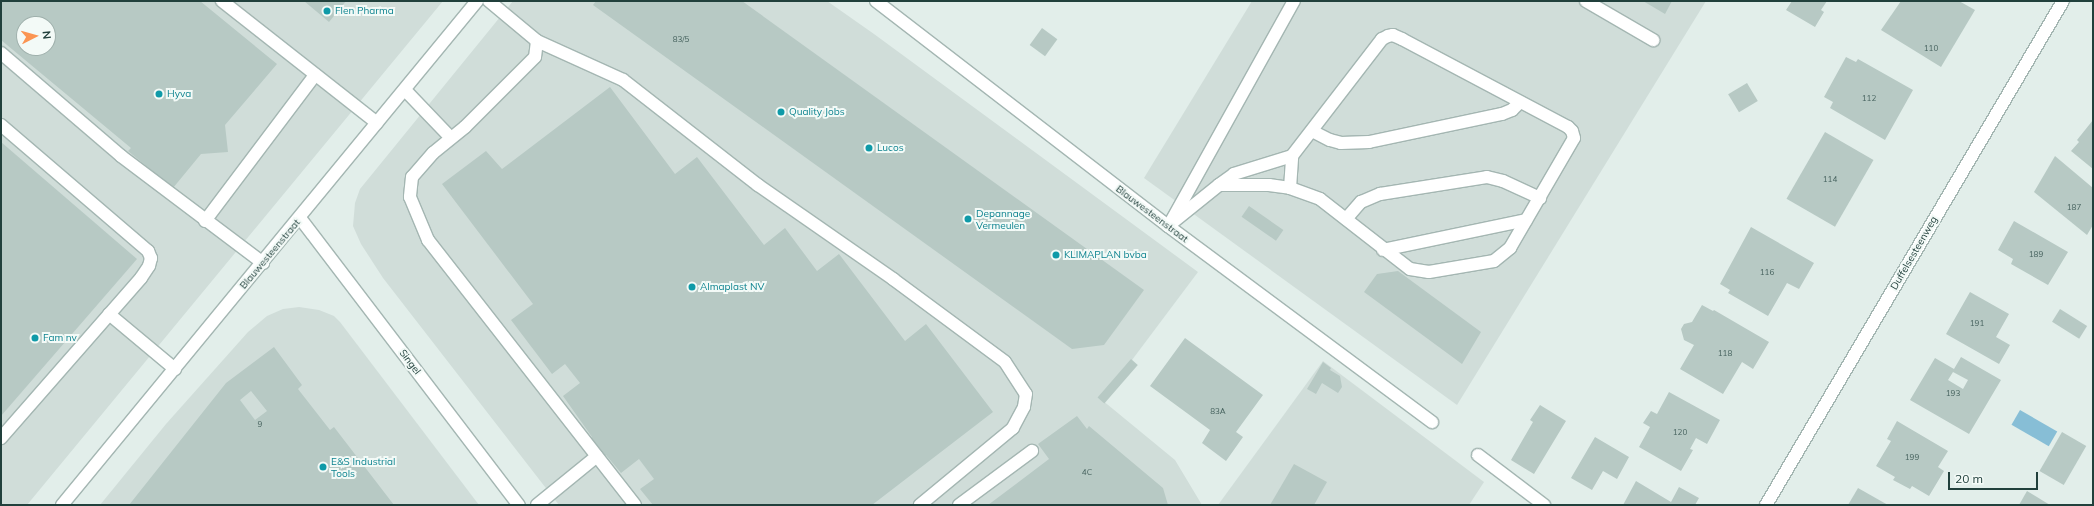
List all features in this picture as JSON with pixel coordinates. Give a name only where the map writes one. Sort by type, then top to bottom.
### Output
[{"type":"street","points":[[222,1],[377,123]]},
{"type":"street","name":"Blauwesteenstraat","points":[[62,505],[263,263],[477,1]]},
{"type":"street","points":[[489,1],[536,41],[623,80],[758,185],[893,279],[1005,362],[1026,394],[1024,407],[1013,428],[920,505]]},
{"type":"street","name":"Blauwesteenstraat","points":[[876,1],[1168,226],[1432,422]]},
{"type":"street","points":[[1168,226],[1294,1]]},
{"type":"street","points":[[1586,1],[1653,40]]},
{"type":"street","name":"Duffelsesteenweg","points":[[1766,505],[2063,1]]},
{"type":"street","points":[[1168,226],[1219,185],[1234,174],[1292,156],[1382,39],[1388,36],[1393,35],[1402,39],[1568,127],[1572,131],[1574,138],[1510,248],[1494,261],[1429,272],[1420,272],[1410,269],[1320,199],[1290,188],[1219,185]]},
{"type":"street","points":[[536,41],[535,57],[528,66],[433,153],[412,178],[410,197],[428,240],[635,505]]},
{"type":"street","points":[[1,53],[122,156],[205,221],[263,263]]},
{"type":"street","points":[[205,221],[315,75]]},
{"type":"street","points":[[405,90],[451,138]]},
{"type":"street","points":[[1312,131],[1330,140],[1341,143],[1369,142],[1502,114],[1512,110],[1520,102]]},
{"type":"street","points":[[1,125],[148,251],[151,258],[149,266],[1,438]]},
{"type":"street","points":[[1290,188],[1292,156]]},
{"type":"street","points":[[1346,219],[1361,202],[1380,194],[1487,177],[1503,181],[1540,198]]},
{"type":"street","name":"Singel","points":[[300,218],[519,505]]},
{"type":"street","points":[[1384,250],[1526,220]]},
{"type":"street","points":[[109,314],[175,369]]},
{"type":"street","points":[[959,505],[1032,452]]},
{"type":"street","points":[[1478,455],[1544,505]]},
{"type":"street","points":[[537,505],[597,456]]},
{"type":"shaded area","points":[[1,1],[443,1],[27,505],[1,505]]},
{"type":"shaded area","points":[[513,1],[827,1],[874,34],[1198,272],[1102,400],[1175,460],[1202,505],[559,505],[383,278],[361,244],[353,226],[355,203],[360,189]]},
{"type":"shaded area","points":[[1252,1],[1706,1],[1457,405],[1144,178]]},
{"type":"shaded area","points":[[299,307],[319,310],[334,316],[340,322],[479,505],[100,505],[166,424],[248,332],[267,316],[283,309]]},
{"type":"shaded area","points":[[1323,361],[1484,482],[1469,505],[1218,505]]},
{"type":"water","points":[[2020,410],[2057,431],[2049,446],[2012,425]]},
{"type":"building","name":"Hyva","points":[[1,1],[200,1],[277,64],[225,125],[228,152],[201,154],[173,188],[128,151],[131,148],[20,56],[56,56],[56,16],[16,16],[16,52],[1,40]]},
{"type":"building","name":"Flen Pharma","points":[[304,1],[346,1],[329,22]]},
{"type":"building","points":[[596,1],[742,1],[1144,290],[1104,345],[1072,349],[593,5]]},
{"type":"building","points":[[1643,1],[1672,1],[1665,14]]},
{"type":"building","points":[[1792,1],[1827,1],[1821,10],[1824,12],[1815,27],[1786,10]]},
{"type":"building","points":[[1901,1],[1959,1],[1975,10],[1941,67],[1881,30]]},
{"type":"building","points":[[1042,28],[1057,39],[1045,56],[1030,45]]},
{"type":"building","points":[[1846,57],[1856,62],[1858,59],[1913,90],[1885,140],[1830,108],[1833,102],[1824,97]]},
{"type":"building","points":[[1747,83],[1758,101],[1739,112],[1728,94]]},
{"type":"building","name":"Almaplast NV","points":[[610,87],[675,174],[697,157],[764,245],[785,228],[817,271],[839,254],[905,341],[926,324],[993,412],[872,505],[653,505],[640,489],[654,479],[639,459],[621,473],[606,455],[599,455],[591,441],[592,437],[563,396],[580,383],[565,364],[552,374],[511,320],[533,304],[442,184],[486,151],[502,169]]},
{"type":"building","points":[[2093,120],[2093,169],[2071,151],[2079,142],[2077,140]]},
{"type":"building","points":[[1825,132],[1873,160],[1835,227],[1786,199]]},
{"type":"building","name":"Fam nv","points":[[1,142],[137,259],[1,416]]},
{"type":"building","points":[[2055,156],[2093,188],[2093,225],[2087,235],[2034,192]]},
{"type":"building","points":[[1249,206],[1283,230],[1276,241],[1242,217]]},
{"type":"building","points":[[2014,221],[2068,252],[2048,285],[2011,264],[2013,259],[1998,250]]},
{"type":"building","points":[[1751,227],[1814,263],[1799,289],[1787,283],[1768,316],[1728,293],[1730,290],[1720,284]]},
{"type":"building","points":[[1398,271],[1481,332],[1462,364],[1364,292],[1377,274]]},
{"type":"building","points":[[1970,292],[2009,314],[1996,337],[2010,345],[1999,364],[1946,334]]},
{"type":"building","points":[[1702,305],[1713,311],[1714,310],[1769,342],[1753,369],[1742,362],[1723,394],[1680,369],[1694,345],[1684,340],[1681,329],[1684,324],[1692,322]]},
{"type":"building","points":[[2060,309],[2087,326],[2079,339],[2052,322]]},
{"type":"building","points":[[1185,338],[1263,395],[1236,432],[1243,437],[1226,461],[1202,443],[1210,430],[1150,386]]},
{"type":"building","points":[[274,347],[302,385],[298,389],[330,430],[334,427],[394,505],[129,505],[226,383]],"holes":[[[251,391],[267,411],[255,420],[240,400]]]},
{"type":"building","points":[[1961,357],[2001,380],[1969,434],[1910,400],[1935,358],[1954,369]],"holes":[[[1953,372],[1968,380],[1963,389],[1948,380]]]},
{"type":"building","points":[[1131,359],[1138,365],[1104,403],[1098,397]]},
{"type":"building","points":[[1323,362],[1331,368],[1330,370],[1340,376],[1342,387],[1338,393],[1322,383],[1316,394],[1307,389]]},
{"type":"building","points":[[1669,392],[1720,420],[1707,444],[1696,438],[1690,449],[1693,450],[1681,471],[1639,447],[1650,427],[1643,423],[1651,411],[1657,414]]},
{"type":"building","points":[[1540,405],[1566,421],[1534,474],[1511,460],[1533,422],[1530,420]]},
{"type":"building","points":[[1077,416],[1087,429],[1089,426],[1163,488],[1168,505],[988,505],[1049,459],[1038,444]]},
{"type":"building","points":[[1897,421],[1948,451],[1938,467],[1944,471],[1929,496],[1912,486],[1910,489],[1893,480],[1895,477],[1876,466],[1891,441],[1887,439]]},
{"type":"building","points":[[2062,432],[2086,446],[2064,485],[2040,471]]},
{"type":"building","points":[[1595,437],[1629,457],[1617,479],[1603,471],[1592,490],[1571,478]]},
{"type":"building","points":[[1294,464],[1327,482],[1314,505],[1270,505]]},
{"type":"building","points":[[1636,481],[1671,502],[1679,487],[1699,498],[1695,505],[1623,505]]},
{"type":"building","points":[[1858,488],[1888,505],[1848,505]]},
{"type":"building","points":[[2027,491],[2050,505],[2019,505]]},
{"type":"place","name":"Flen Pharma","points":[[327,11]]},
{"type":"place","name":"Hyva","points":[[159,94]]},
{"type":"place","name":"Quality Jobs","points":[[781,112]]},
{"type":"place","name":"Lucos","points":[[869,148]]},
{"type":"place","name":"Depannage Vermeulen","points":[[968,219]]},
{"type":"place","name":"KLIMAPLAN bvba","points":[[1056,255]]},
{"type":"place","name":"Almaplast NV","points":[[692,287]]},
{"type":"place","name":"Fam nv","points":[[35,338]]},
{"type":"place","name":"E&S Industrial Tools","points":[[323,467]]}]
